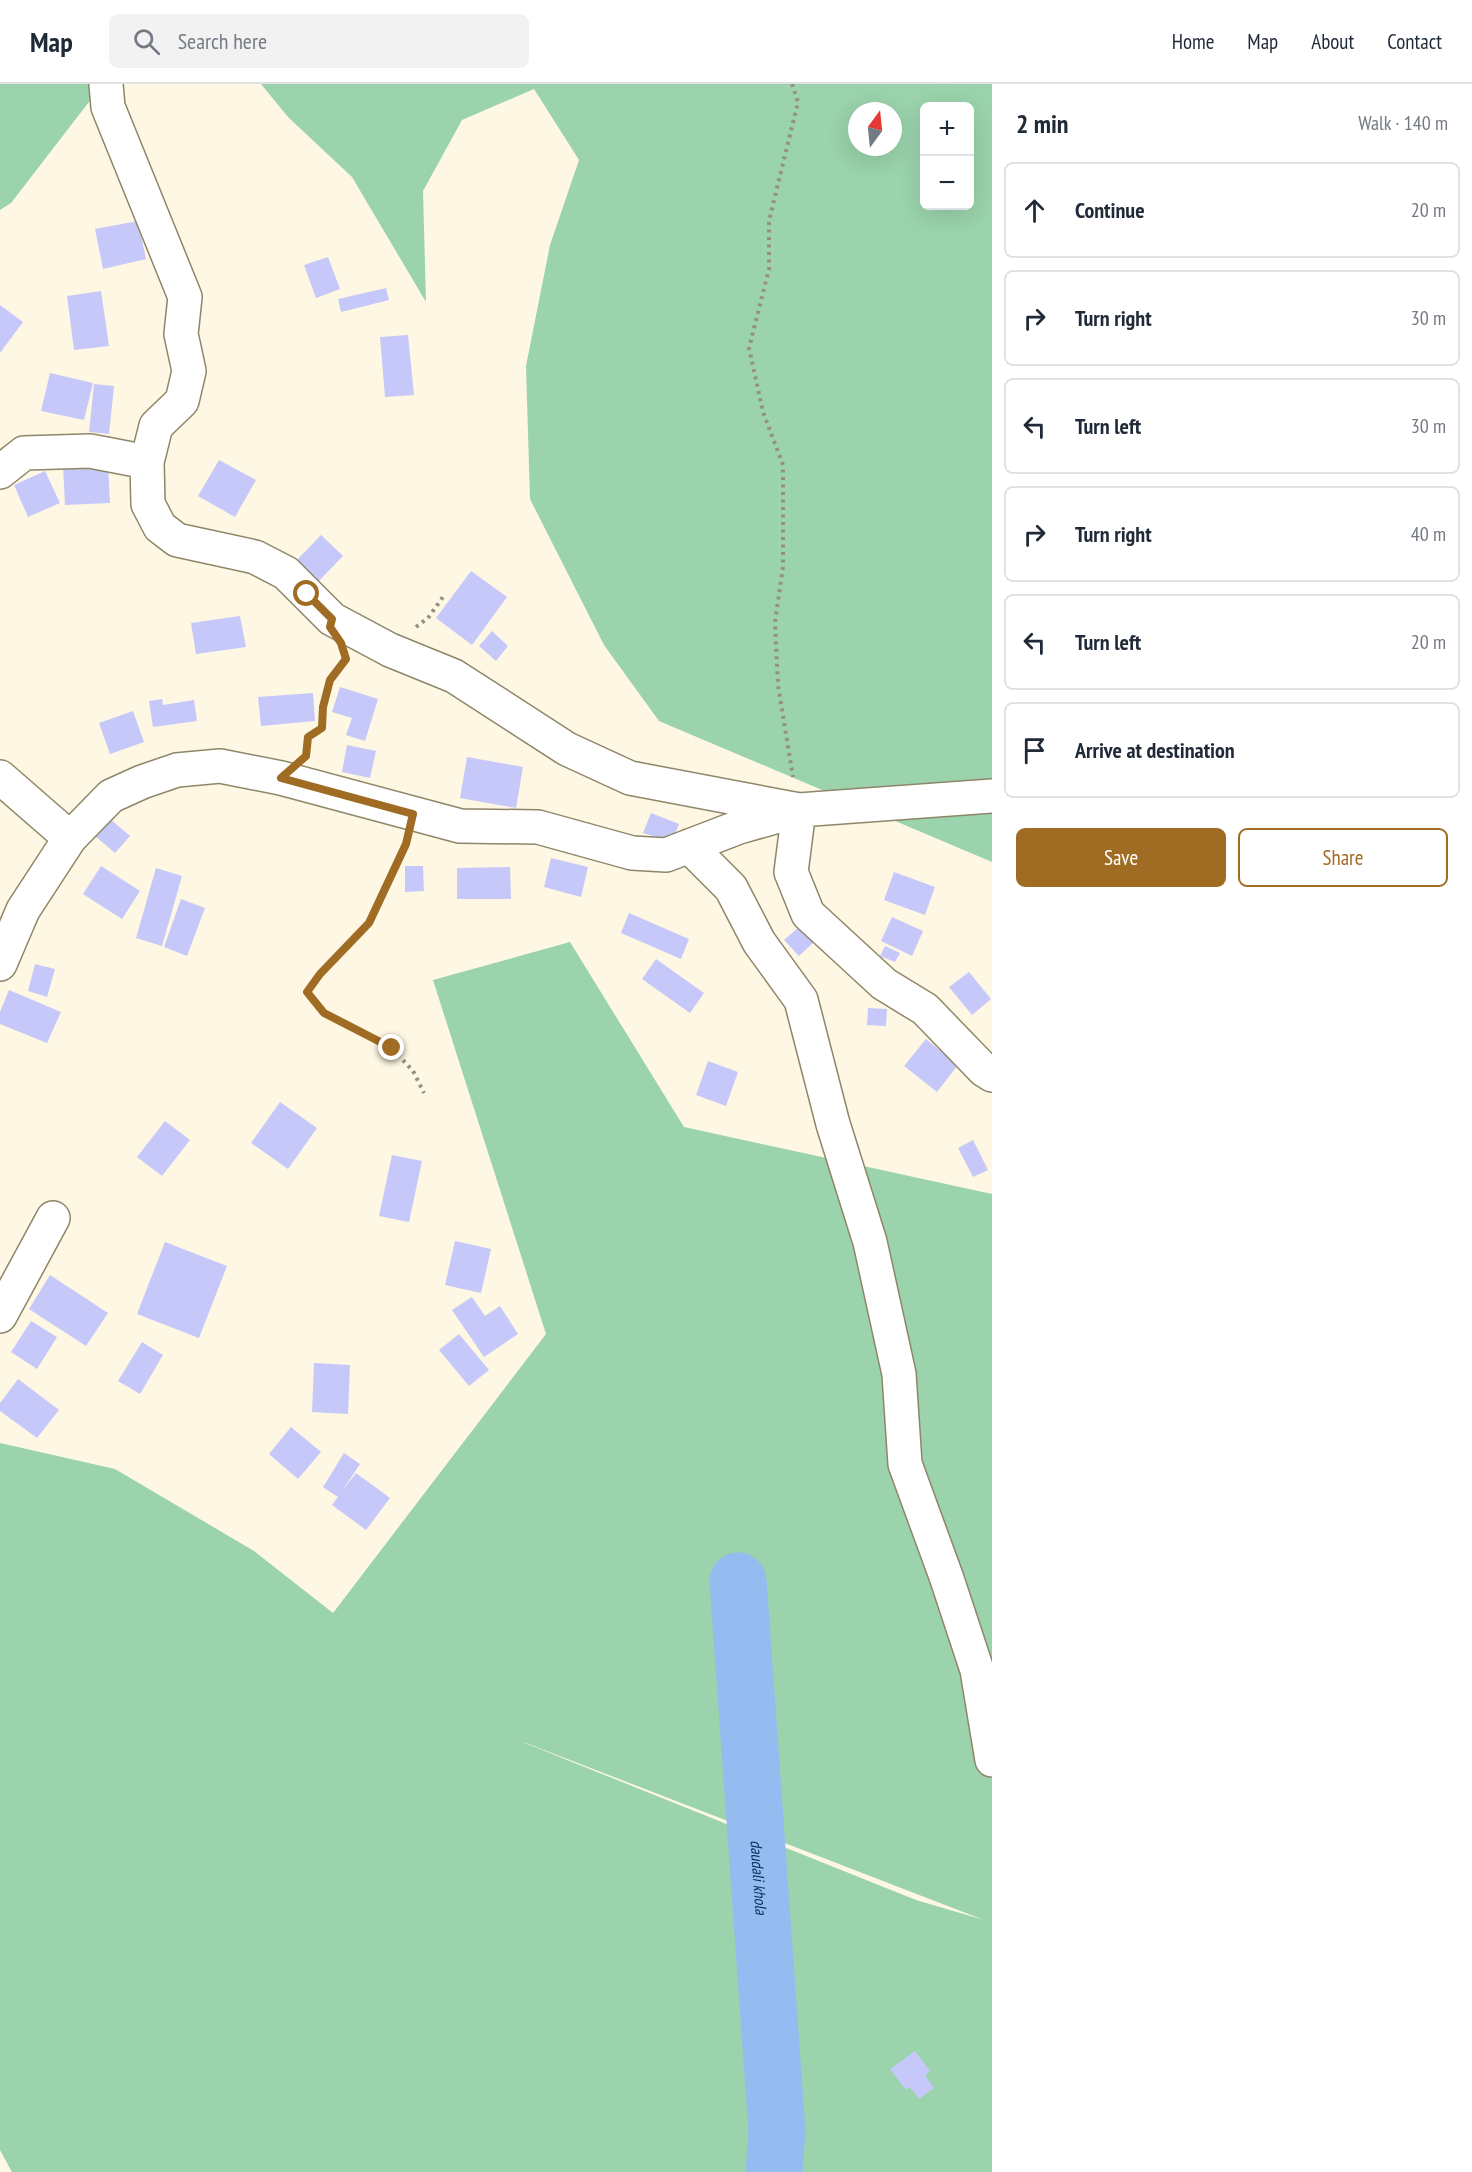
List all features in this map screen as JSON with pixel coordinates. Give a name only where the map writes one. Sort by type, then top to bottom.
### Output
[{"type":"street","points":[[106,84],[108,107],[185,297],[181,334],[189,371],[182,401],[156,426],[147,462],[148,504],[160,527],[177,540],[255,557],[286,573],[332,619],[390,650],[454,676],[567,749],[630,778],[799,810]]},
{"type":"street","points":[[0,472],[24,453],[90,451],[147,462]]},
{"type":"street","points":[[0,964],[23,910],[70,838],[111,796],[177,770],[220,766],[281,778],[460,826],[538,827],[632,853],[666,855],[739,827],[799,810],[992,796]]},
{"type":"street","points":[[0,777],[70,838]]},
{"type":"street","points":[[799,810],[791,872],[808,914],[884,984],[925,1009],[984,1070],[992,1075]]},
{"type":"street","points":[[689,846],[731,888],[759,942],[801,1000],[833,1124],[870,1242],[899,1374],[905,1464],[977,1670],[992,1760]]},
{"type":"street","points":[[0,1316],[53,1218]]},
{"type":"path","points":[[792,84],[798,102],[769,221],[769,269],[748,348],[763,412],[783,465],[783,567],[775,622],[778,685],[799,810]]},
{"type":"path","points":[[281,778],[306,756],[308,737],[322,728],[323,707],[330,680],[346,659],[341,643],[330,627],[332,619]]},
{"type":"path","points":[[413,814],[406,844],[369,923],[320,974],[307,992],[324,1013],[392,1048],[413,1071],[424,1093]]},
{"type":"green space","points":[[0,84],[105,84],[11,203],[0,210]]},
{"type":"green space","points":[[261,84],[992,84],[992,862],[659,721],[604,645],[530,499],[526,366],[550,245],[579,160],[534,89],[462,120],[423,191],[426,302],[352,177],[288,117]]},
{"type":"green space","points":[[570,942],[684,1127],[992,1194],[992,2172],[12,2172],[0,2150],[0,1443],[115,1469],[254,1551],[333,1613],[546,1334],[433,980]],"holes":[[[525,1743],[984,1920],[916,1900]]]},
{"type":"building","points":[[138,221],[146,259],[103,269],[95,229]]},
{"type":"building","points":[[328,257],[340,289],[316,298],[304,265]]},
{"type":"building","points":[[386,288],[389,300],[341,312],[338,299]]},
{"type":"building","points":[[101,291],[109,346],[74,350],[67,296]]},
{"type":"building","points":[[0,305],[23,322],[0,353]]},
{"type":"building","points":[[408,335],[414,395],[385,397],[380,337]]},
{"type":"building","points":[[50,373],[93,383],[84,420],[41,411]]},
{"type":"building","points":[[94,384],[114,386],[109,434],[89,432]]},
{"type":"building","points":[[219,460],[256,480],[235,517],[198,496]]},
{"type":"building","points":[[108,462],[110,503],[65,505],[63,465]]},
{"type":"building","points":[[45,471],[60,503],[28,517],[14,485]]},
{"type":"building","points":[[321,535],[343,556],[316,584],[294,563]]},
{"type":"building","points":[[471,571],[507,597],[472,645],[436,618]]},
{"type":"building","points":[[240,616],[246,647],[196,654],[191,623]]},
{"type":"building","points":[[492,631],[508,646],[496,661],[479,646]]},
{"type":"building","points":[[340,687],[378,699],[365,741],[346,735],[352,718],[332,712]]},
{"type":"building","points":[[313,693],[315,721],[261,726],[258,697]]},
{"type":"building","points":[[162,699],[163,705],[194,700],[197,721],[153,727],[149,701]]},
{"type":"building","points":[[133,711],[144,742],[110,754],[99,723]]},
{"type":"building","points":[[347,745],[376,751],[370,778],[342,772]]},
{"type":"building","points":[[467,757],[523,767],[516,808],[460,798]]},
{"type":"building","points":[[651,813],[679,824],[672,842],[643,833]]},
{"type":"building","points":[[110,819],[130,836],[115,853],[95,836]]},
{"type":"building","points":[[551,858],[588,867],[581,897],[544,887]]},
{"type":"building","points":[[101,866],[140,891],[122,919],[83,894]]},
{"type":"building","points":[[405,866],[423,866],[424,891],[405,892]]},
{"type":"building","points":[[510,867],[511,899],[457,899],[457,868]]},
{"type":"building","points":[[156,868],[182,876],[162,946],[136,938]]},
{"type":"building","points":[[894,872],[935,887],[925,915],[884,900]]},
{"type":"building","points":[[181,899],[205,908],[187,956],[164,947]]},
{"type":"building","points":[[629,913],[689,939],[681,959],[621,933]]},
{"type":"building","points":[[892,917],[923,931],[912,956],[881,941]]},
{"type":"building","points":[[800,926],[814,942],[799,956],[784,940]]},
{"type":"building","points":[[885,946],[900,953],[895,962],[880,956]]},
{"type":"building","points":[[656,959],[704,993],[690,1013],[642,979]]},
{"type":"building","points":[[35,964],[55,969],[47,997],[28,991]]},
{"type":"building","points":[[969,972],[991,999],[972,1015],[949,987]]},
{"type":"building","points":[[9,990],[61,1012],[47,1043],[0,1024],[0,1012]]},
{"type":"building","points":[[868,1008],[887,1009],[886,1026],[867,1025]]},
{"type":"building","points":[[926,1039],[958,1065],[937,1092],[904,1066]]},
{"type":"building","points":[[708,1061],[738,1072],[726,1106],[696,1095]]},
{"type":"building","points":[[280,1102],[317,1128],[288,1169],[251,1143]]},
{"type":"building","points":[[165,1121],[190,1140],[162,1176],[137,1157]]},
{"type":"building","points":[[973,1140],[988,1170],[973,1177],[958,1148]]},
{"type":"building","points":[[392,1155],[422,1161],[409,1222],[379,1216]]},
{"type":"building","points":[[455,1241],[491,1249],[481,1293],[445,1285]]},
{"type":"building","points":[[165,1242],[227,1266],[199,1338],[137,1314]]},
{"type":"building","points":[[50,1275],[108,1313],[86,1346],[29,1309]]},
{"type":"building","points":[[472,1297],[485,1316],[500,1306],[518,1334],[484,1357],[452,1310]]},
{"type":"building","points":[[31,1321],[57,1337],[37,1369],[11,1352]]},
{"type":"building","points":[[459,1334],[489,1370],[469,1386],[439,1350]]},
{"type":"building","points":[[142,1342],[163,1355],[140,1394],[118,1381]]},
{"type":"building","points":[[314,1363],[350,1365],[348,1414],[312,1412]]},
{"type":"building","points":[[18,1379],[59,1410],[37,1438],[0,1411],[0,1403]]},
{"type":"building","points":[[291,1427],[321,1452],[298,1479],[269,1454]]},
{"type":"building","points":[[344,1453],[360,1464],[342,1491],[356,1473],[390,1498],[366,1530],[332,1505],[338,1497],[323,1487]]},
{"type":"building","points":[[915,2051],[930,2071],[925,2075],[934,2088],[919,2099],[910,2087],[906,2090],[890,2069]]},
{"type":"waterway","name":"daudali khola","points":[[738,1581],[777,2131],[774,2172]]},
{"type":"route","points":[[307,594],[332,619],[330,627],[341,643],[346,659],[330,680],[323,707],[322,728],[308,737],[306,756],[281,778],[413,814],[406,844],[369,923],[320,974],[307,992],[324,1013],[392,1048]]}]
